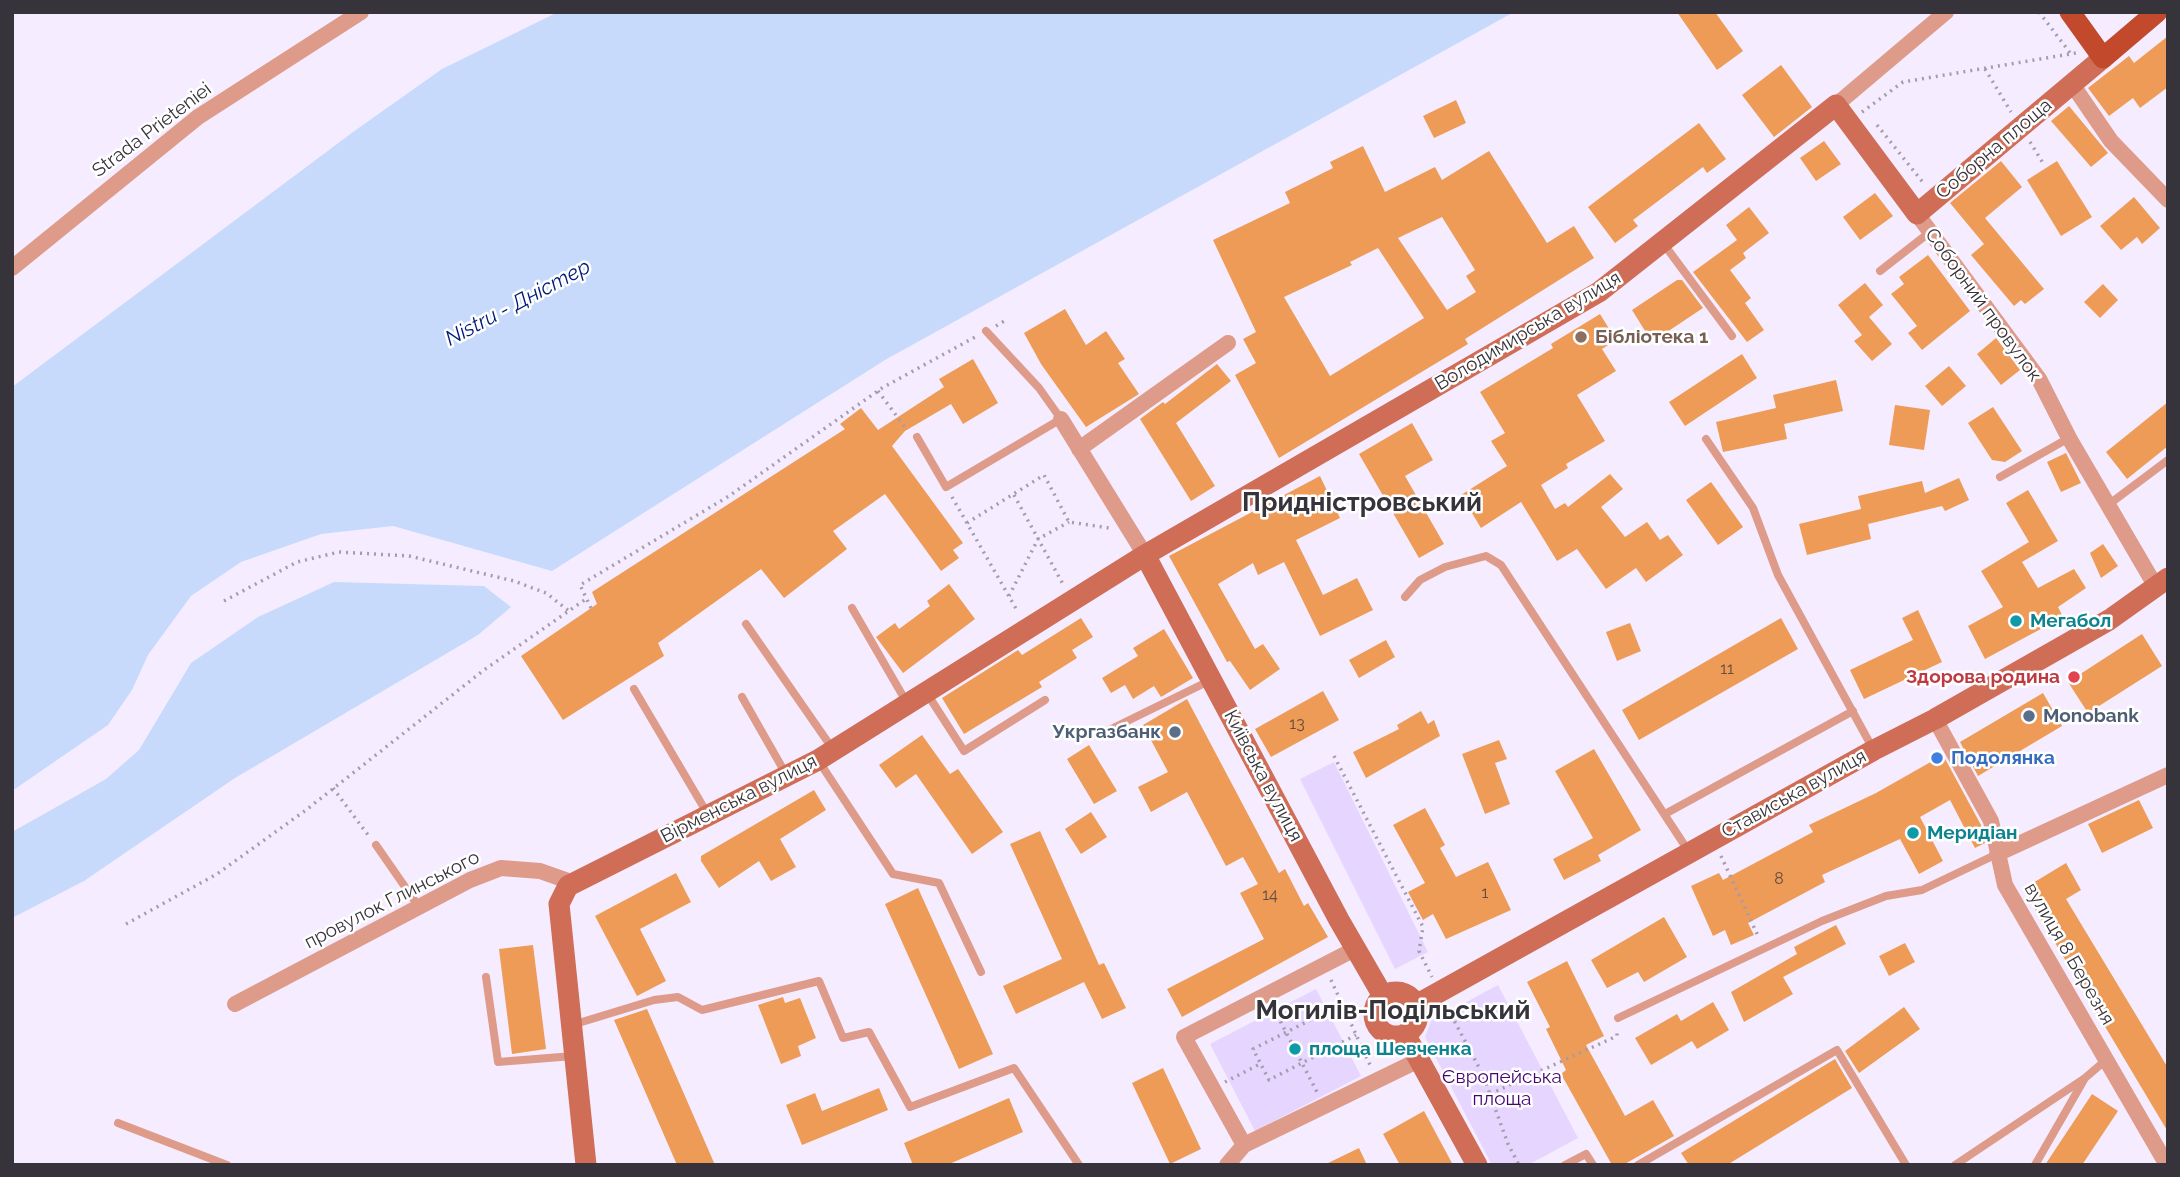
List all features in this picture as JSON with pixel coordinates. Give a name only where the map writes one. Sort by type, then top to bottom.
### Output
[{"type":"main road","points":[[2070,12],[2099,54]]},
{"type":"main road","name":"Соборна площа","points":[[1917,214],[2072,84],[2099,54],[2157,12]]},
{"type":"main road","name":"Соборний провулок","points":[[1850,112],[1917,214]]},
{"type":"main road","name":"Володимирська вулиця","points":[[1145,555],[1599,292],[1663,243],[1850,112]]},
{"type":"main road","name":"Вірменська вулиця","points":[[574,883],[826,755],[1145,555]]},
{"type":"main road","name":"Київська вулиця","points":[[1145,555],[1355,949],[1383,996]]},
{"type":"main road","name":"Стависька вулиця","points":[[1416,1005],[1874,750],[1935,719],[2109,620],[2162,583]]},
{"type":"main road","points":[[574,883],[564,891],[559,904],[586,1165]]},
{"type":"main road","points":[[1403,993],[1416,1005],[1415,1023],[1405,1034],[1391,1035],[1378,1027],[1374,1014],[1383,996],[1403,993]]},
{"type":"main road","points":[[1405,1034],[1477,1165]]},
{"type":"street","name":"Strada Prieteniei","points":[[12,268],[198,117],[361,12]]},
{"type":"street","name":"Володимирська вулиця","points":[[1850,112],[1946,12]]},
{"type":"street","name":"Соборна площа","points":[[2072,84],[2111,141],[2168,200]]},
{"type":"street","name":"Соборний провулок","points":[[1917,214],[2039,379],[2068,438],[2108,505],[2162,583]]},
{"type":"street","points":[[1079,449],[1228,343]]},
{"type":"street","points":[[1061,419],[1145,555]]},
{"type":"street","name":"вулиця 8 Березня","points":[[1935,719],[1991,821],[2006,885],[2165,1157]]},
{"type":"street","points":[[1997,855],[2168,775]]},
{"type":"street","name":"провулок Глинського","points":[[235,1004],[470,880],[501,868],[540,871],[574,883]]},
{"type":"street","points":[[1244,1145],[1184,1037],[1355,949]]},
{"type":"street","points":[[1227,1165],[1244,1145],[1419,1059]]},
{"type":"lane","points":[[1880,271],[1930,232]]},
{"type":"lane","points":[[1663,243],[1732,336]]},
{"type":"lane","points":[[917,437],[946,486],[1061,419],[1039,387],[986,331]]},
{"type":"lane","points":[[2000,477],[2068,438]]},
{"type":"lane","points":[[1706,439],[1753,508],[1778,575],[1874,750]]},
{"type":"lane","points":[[2108,505],[2168,460]]},
{"type":"lane","points":[[1405,597],[1420,580],[1446,567],[1486,556],[1502,565],[1689,852]]},
{"type":"lane","points":[[852,608],[908,704]]},
{"type":"lane","points":[[746,624],[826,755],[893,874],[939,883],[981,972]]},
{"type":"lane","points":[[1107,731],[1212,680]]},
{"type":"lane","points":[[634,689],[708,816]]},
{"type":"lane","points":[[926,692],[964,751],[1045,700]]},
{"type":"lane","points":[[742,696],[787,776]]},
{"type":"lane","points":[[1665,814],[1853,711]]},
{"type":"lane","points":[[376,845],[419,907]]},
{"type":"lane","points":[[1618,1018],[1764,948],[1886,896],[1922,890],[1997,855]]},
{"type":"lane","points":[[486,977],[498,1062],[575,1056]]},
{"type":"lane","points":[[572,1025],[654,1000],[678,997],[702,1010],[819,981],[843,1038],[869,1032],[910,1107],[1014,1068],[1079,1165]]},
{"type":"lane","points":[[1638,1165],[1837,1050],[1906,1165]]},
{"type":"lane","points":[[1955,1165],[2085,1078],[2106,1060]]},
{"type":"lane","points":[[2035,1165],[2085,1078]]},
{"type":"lane","points":[[118,1123],[227,1165]]},
{"type":"lane","points":[[1565,1165],[1586,1154],[1593,1165]]},
{"type":"path","points":[[2039,12],[2071,54]]},
{"type":"path","points":[[1936,198],[1850,112],[1903,82],[2071,54],[2099,54]]},
{"type":"path","points":[[591,608],[580,584],[729,496],[878,390],[1006,320]]},
{"type":"path","points":[[878,390],[907,430],[917,437]]},
{"type":"path","points":[[967,523],[1044,475],[1069,522]]},
{"type":"path","points":[[946,486],[1028,629]]},
{"type":"path","points":[[1014,494],[1072,601]]},
{"type":"path","points":[[1009,597],[1038,539],[1069,522],[1131,532]]},
{"type":"path","points":[[224,601],[297,562],[339,552],[409,556],[514,580],[546,593],[569,611]]},
{"type":"path","points":[[126,924],[217,874],[333,789],[484,670],[586,599]]},
{"type":"path","points":[[1334,756],[1423,927],[1419,951],[1490,1094],[1508,1144],[1519,1165]]},
{"type":"path","points":[[333,789],[376,845]]},
{"type":"path","points":[[1713,839],[1764,948]]},
{"type":"path","points":[[1324,965],[1378,1080]]},
{"type":"path","points":[[1267,995],[1324,1106]]},
{"type":"path","points":[[1342,1003],[1253,1049],[1269,1080],[1356,1035]]},
{"type":"path","points":[[1490,1094],[1617,1036],[1618,1018]]},
{"type":"path","points":[[1212,1088],[1260,1064]]},
{"type":"green space","points":[[1334,762],[1428,952],[1395,969],[1300,779]]},
{"type":"green space","name":"Європейська площа","points":[[1498,985],[1578,1138],[1528,1165],[1492,1165],[1425,1037],[1431,1021]]},
{"type":"green space","name":"площа Шевченка","points":[[1316,989],[1361,1076],[1255,1131],[1210,1044]]},
{"type":"water","name":"Nistru - Дністер","points":[[558,12],[1514,12],[885,360],[552,571],[393,526],[321,534],[241,562],[191,596],[148,655],[132,690],[108,725],[12,791],[12,387],[353,132],[442,69]]},
{"type":"water","points":[[334,582],[484,586],[511,607],[478,635],[235,778],[84,881],[12,918],[12,832],[106,779],[139,750],[191,663],[258,617]]},
{"type":"building","points":[[1677,12],[1715,12],[1743,51],[1717,70]]},
{"type":"building","points":[[2168,36],[2168,87],[2140,108],[2133,98],[2109,116],[2088,88],[2129,56],[2134,63]]},
{"type":"building","points":[[1781,65],[1812,107],[1774,137],[1742,95]]},
{"type":"building","points":[[1456,100],[1466,123],[1434,138],[1423,116]]},
{"type":"building","points":[[2069,106],[2108,153],[2091,167],[2051,121]]},
{"type":"building","points":[[1699,123],[1726,159],[1707,173],[1703,167],[1633,220],[1638,226],[1615,243],[1588,207]]},
{"type":"building","points":[[1824,141],[1841,164],[1816,181],[1800,158]]},
{"type":"building","points":[[1363,146],[1385,192],[1435,167],[1442,180],[1489,151],[1547,243],[1574,226],[1594,258],[1465,339],[1468,344],[1279,458],[1235,375],[1256,363],[1243,339],[1256,332],[1213,240],[1290,203],[1285,192],[1333,168],[1330,162]],"holes":[[[1442,217],[1475,270],[1466,276],[1476,292],[1447,310],[1398,238]],[[1378,248],[1424,318],[1330,376],[1284,297],[1352,265],[1350,262]]]},
{"type":"building","points":[[2001,161],[2022,187],[1985,218],[2044,289],[2025,304],[2021,300],[2014,306],[1971,255],[1984,244],[1950,203]]},
{"type":"building","points":[[2057,161],[2092,217],[2061,236],[2027,180]]},
{"type":"building","points":[[1875,193],[1893,216],[1860,240],[1843,217]]},
{"type":"building","points":[[2134,197],[2160,228],[2142,244],[2137,237],[2121,250],[2100,226]]},
{"type":"building","points":[[1749,207],[1769,233],[1743,253],[1746,258],[1730,270],[1751,298],[1745,303],[1764,330],[1747,342],[1693,272],[1737,240],[1726,225]]},
{"type":"building","points":[[1928,255],[1970,311],[1922,350],[1908,333],[1917,326],[1891,294],[1904,284],[1899,277]]},
{"type":"building","points":[[1677,280],[1682,280],[1703,308],[1652,342],[1632,310]]},
{"type":"building","points":[[1865,283],[1883,305],[1869,317],[1892,344],[1872,361],[1854,341],[1862,335],[1838,305]]},
{"type":"building","points":[[2103,284],[2118,300],[2100,318],[2084,302]]},
{"type":"building","points":[[1065,309],[1086,345],[1106,331],[1125,359],[1118,363],[1139,394],[1086,427],[1041,364],[1024,333]]},
{"type":"building","points":[[1600,314],[1616,340],[1602,349],[1616,371],[1577,395],[1605,441],[1566,464],[1568,468],[1541,485],[1555,509],[1565,503],[1568,507],[1610,474],[1623,489],[1601,507],[1625,537],[1647,522],[1660,540],[1668,535],[1683,555],[1646,582],[1636,568],[1606,589],[1577,549],[1557,561],[1521,502],[1481,528],[1461,495],[1507,466],[1491,441],[1505,433],[1480,392],[1553,348],[1551,344]]},
{"type":"building","points":[[1996,338],[2020,370],[2001,385],[1977,354]]},
{"type":"building","points":[[1742,354],[1757,378],[1685,426],[1669,402]]},
{"type":"building","points":[[973,359],[998,403],[963,424],[951,404],[905,431],[892,446],[963,543],[953,550],[959,558],[941,571],[885,494],[833,531],[847,549],[784,598],[761,569],[658,643],[664,656],[563,720],[521,656],[597,604],[592,592],[845,429],[840,424],[861,408],[878,430],[944,387],[939,379]]},
{"type":"building","points":[[1217,364],[1231,381],[1176,423],[1215,486],[1191,501],[1140,419],[1163,402],[1165,404]]},
{"type":"building","points":[[1949,366],[1966,386],[1942,406],[1925,386]]},
{"type":"building","points":[[1836,380],[1843,411],[1784,424],[1787,439],[1723,452],[1716,422],[1776,408],[1773,395]]},
{"type":"building","points":[[2168,402],[2168,446],[2127,479],[2106,452]]},
{"type":"building","points":[[1895,405],[1930,410],[1924,450],[1889,445]]},
{"type":"building","points":[[1993,407],[2022,451],[2005,462],[1992,460],[1968,423]]},
{"type":"building","points":[[1412,423],[1433,460],[1405,476],[1444,544],[1419,558],[1359,454]]},
{"type":"building","points":[[2066,453],[2081,483],[2061,492],[2047,462]]},
{"type":"building","points":[[1320,476],[1340,518],[1296,540],[1323,595],[1357,578],[1373,610],[1320,636],[1284,562],[1258,575],[1253,563],[1218,584],[1255,649],[1263,644],[1280,669],[1250,690],[1230,661],[1227,662],[1169,556]]},
{"type":"building","points":[[1959,478],[1969,500],[1945,511],[1942,506],[1868,524],[1871,539],[1807,555],[1799,524],[1861,509],[1858,496],[1922,481],[1925,493]]},
{"type":"building","points":[[1711,482],[1743,527],[1718,545],[1686,500]]},
{"type":"building","points":[[2028,490],[2058,541],[2022,562],[2038,588],[2074,569],[2086,588],[2058,607],[2063,617],[1985,659],[1968,626],[2003,607],[1981,571],[2029,542],[2006,503]]},
{"type":"building","points":[[2103,544],[2118,566],[2101,578],[2090,553]]},
{"type":"building","points":[[949,584],[975,619],[903,673],[876,637],[895,623],[899,629],[930,606],[927,601]]},
{"type":"building","points":[[1918,610],[1942,662],[1864,699],[1850,670],[1913,640],[1902,618]]},
{"type":"building","points":[[1081,618],[1093,637],[1072,650],[1077,658],[1039,682],[1042,687],[964,734],[942,698],[1018,650],[1022,655]]},
{"type":"building","points":[[1781,618],[1798,649],[1639,740],[1622,710]]},
{"type":"building","points":[[1630,623],[1641,651],[1617,661],[1606,632]]},
{"type":"building","points":[[1164,629],[1193,678],[1161,697],[1154,686],[1133,699],[1125,685],[1111,693],[1102,678],[1138,656],[1133,648]]},
{"type":"building","points":[[2142,634],[2162,666],[2088,713],[2068,682]]},
{"type":"building","points":[[1386,640],[1395,657],[1359,678],[1349,660]]},
{"type":"building","points":[[1323,691],[1339,720],[1271,757],[1255,729]]},
{"type":"building","points":[[2043,693],[2062,726],[1978,776],[1960,742]]},
{"type":"building","points":[[1187,699],[1279,873],[1285,869],[1304,906],[1308,903],[1328,937],[1182,1017],[1167,989],[1264,939],[1240,893],[1258,884],[1243,857],[1226,866],[1187,792],[1151,812],[1138,787],[1168,772],[1143,725]]},
{"type":"building","points":[[1421,711],[1428,724],[1434,720],[1440,736],[1366,778],[1353,752],[1399,729],[1397,725]]},
{"type":"building","points":[[922,735],[950,774],[958,769],[1003,832],[972,854],[916,774],[896,788],[879,765]]},
{"type":"building","points":[[1499,740],[1507,759],[1495,763],[1510,804],[1485,814],[1462,754]]},
{"type":"building","points":[[1089,745],[1117,791],[1094,804],[1067,759]]},
{"type":"building","points":[[1594,749],[1641,830],[1598,855],[1601,861],[1564,880],[1553,859],[1593,838],[1555,771]]},
{"type":"building","points":[[1943,755],[1981,825],[1985,843],[1975,848],[1950,800],[1920,817],[1943,861],[1919,874],[1900,839],[1822,875],[1825,882],[1748,923],[1754,935],[1731,945],[1725,930],[1713,936],[1691,886],[1719,873],[1723,880],[1813,832],[1809,825],[1876,793]]},
{"type":"building","points":[[814,790],[826,810],[780,839],[796,867],[771,881],[759,861],[719,888],[701,861],[701,856]]},
{"type":"building","points":[[2139,800],[2153,828],[2102,853],[2088,824]]},
{"type":"building","points":[[1425,808],[1445,845],[1440,848],[1456,877],[1488,862],[1511,910],[1446,939],[1433,914],[1423,920],[1408,892],[1425,883],[1393,825]]},
{"type":"building","points":[[1091,812],[1107,837],[1081,854],[1065,829]]},
{"type":"building","points":[[1040,831],[1099,965],[1104,963],[1126,1008],[1102,1019],[1084,982],[1016,1014],[1003,986],[1062,959],[1010,844]]},
{"type":"building","points":[[2066,863],[2081,890],[2066,899],[2168,1068],[2168,1132],[2023,889]]},
{"type":"building","points":[[676,873],[691,902],[640,929],[666,981],[637,996],[595,916]]},
{"type":"building","points":[[918,888],[993,1054],[959,1069],[885,904]]},
{"type":"building","points":[[1664,917],[1687,957],[1644,982],[1638,972],[1607,988],[1591,960]]},
{"type":"building","points":[[1836,925],[1846,944],[1783,977],[1793,994],[1744,1022],[1731,992],[1797,954],[1794,947]]},
{"type":"building","points":[[1905,943],[1915,962],[1889,976],[1879,956]]},
{"type":"building","points":[[533,945],[546,1049],[512,1054],[499,949]]},
{"type":"building","points":[[1567,961],[1604,1036],[1586,1045],[1625,1116],[1653,1100],[1674,1136],[1623,1165],[1612,1165],[1561,1074],[1566,1070],[1546,1029],[1550,1027],[1527,982]]},
{"type":"building","points":[[783,997],[785,1003],[800,998],[816,1038],[798,1046],[801,1056],[781,1064],[758,1005]]},
{"type":"building","points":[[1713,1002],[1729,1030],[1697,1049],[1692,1041],[1651,1065],[1635,1038],[1677,1014],[1681,1021]]},
{"type":"building","points":[[1904,1007],[1920,1029],[1859,1073],[1845,1051]]},
{"type":"building","points":[[647,1009],[715,1165],[677,1165],[614,1020]]},
{"type":"building","points":[[1835,1059],[1852,1088],[1727,1165],[1689,1165],[1681,1153]]},
{"type":"building","points":[[1163,1068],[1201,1149],[1170,1164],[1132,1083]]},
{"type":"building","points":[[879,1088],[888,1110],[802,1145],[786,1105],[815,1093],[822,1111]]},
{"type":"building","points":[[2092,1094],[2118,1111],[2082,1165],[2045,1165]]},
{"type":"building","points":[[1009,1098],[1023,1132],[947,1165],[913,1165],[904,1143]]},
{"type":"building","points":[[1424,1111],[1453,1165],[1400,1165],[1383,1134]]},
{"type":"building","points":[[1359,1148],[1367,1165],[1324,1165]]},
{"type":"place","name":"Бібліотека 1","points":[[1581,337]]},
{"type":"place","name":"Мегабол","points":[[2016,621]]},
{"type":"place","name":"Здорова родина","points":[[2074,677]]},
{"type":"place","name":"Monobank","points":[[2029,716]]},
{"type":"place","name":"Укргазбанк","points":[[1175,732]]},
{"type":"place","name":"Подолянка","points":[[1937,758]]},
{"type":"place","name":"Меридіан","points":[[1913,833]]},
{"type":"place","name":"площа Шевченка","points":[[1295,1049]]},
{"type":"district","name":"Придністровський","points":[[1362,503]]},
{"type":"district","name":"Могилів-Подільський","points":[[1393,1011]]}]
